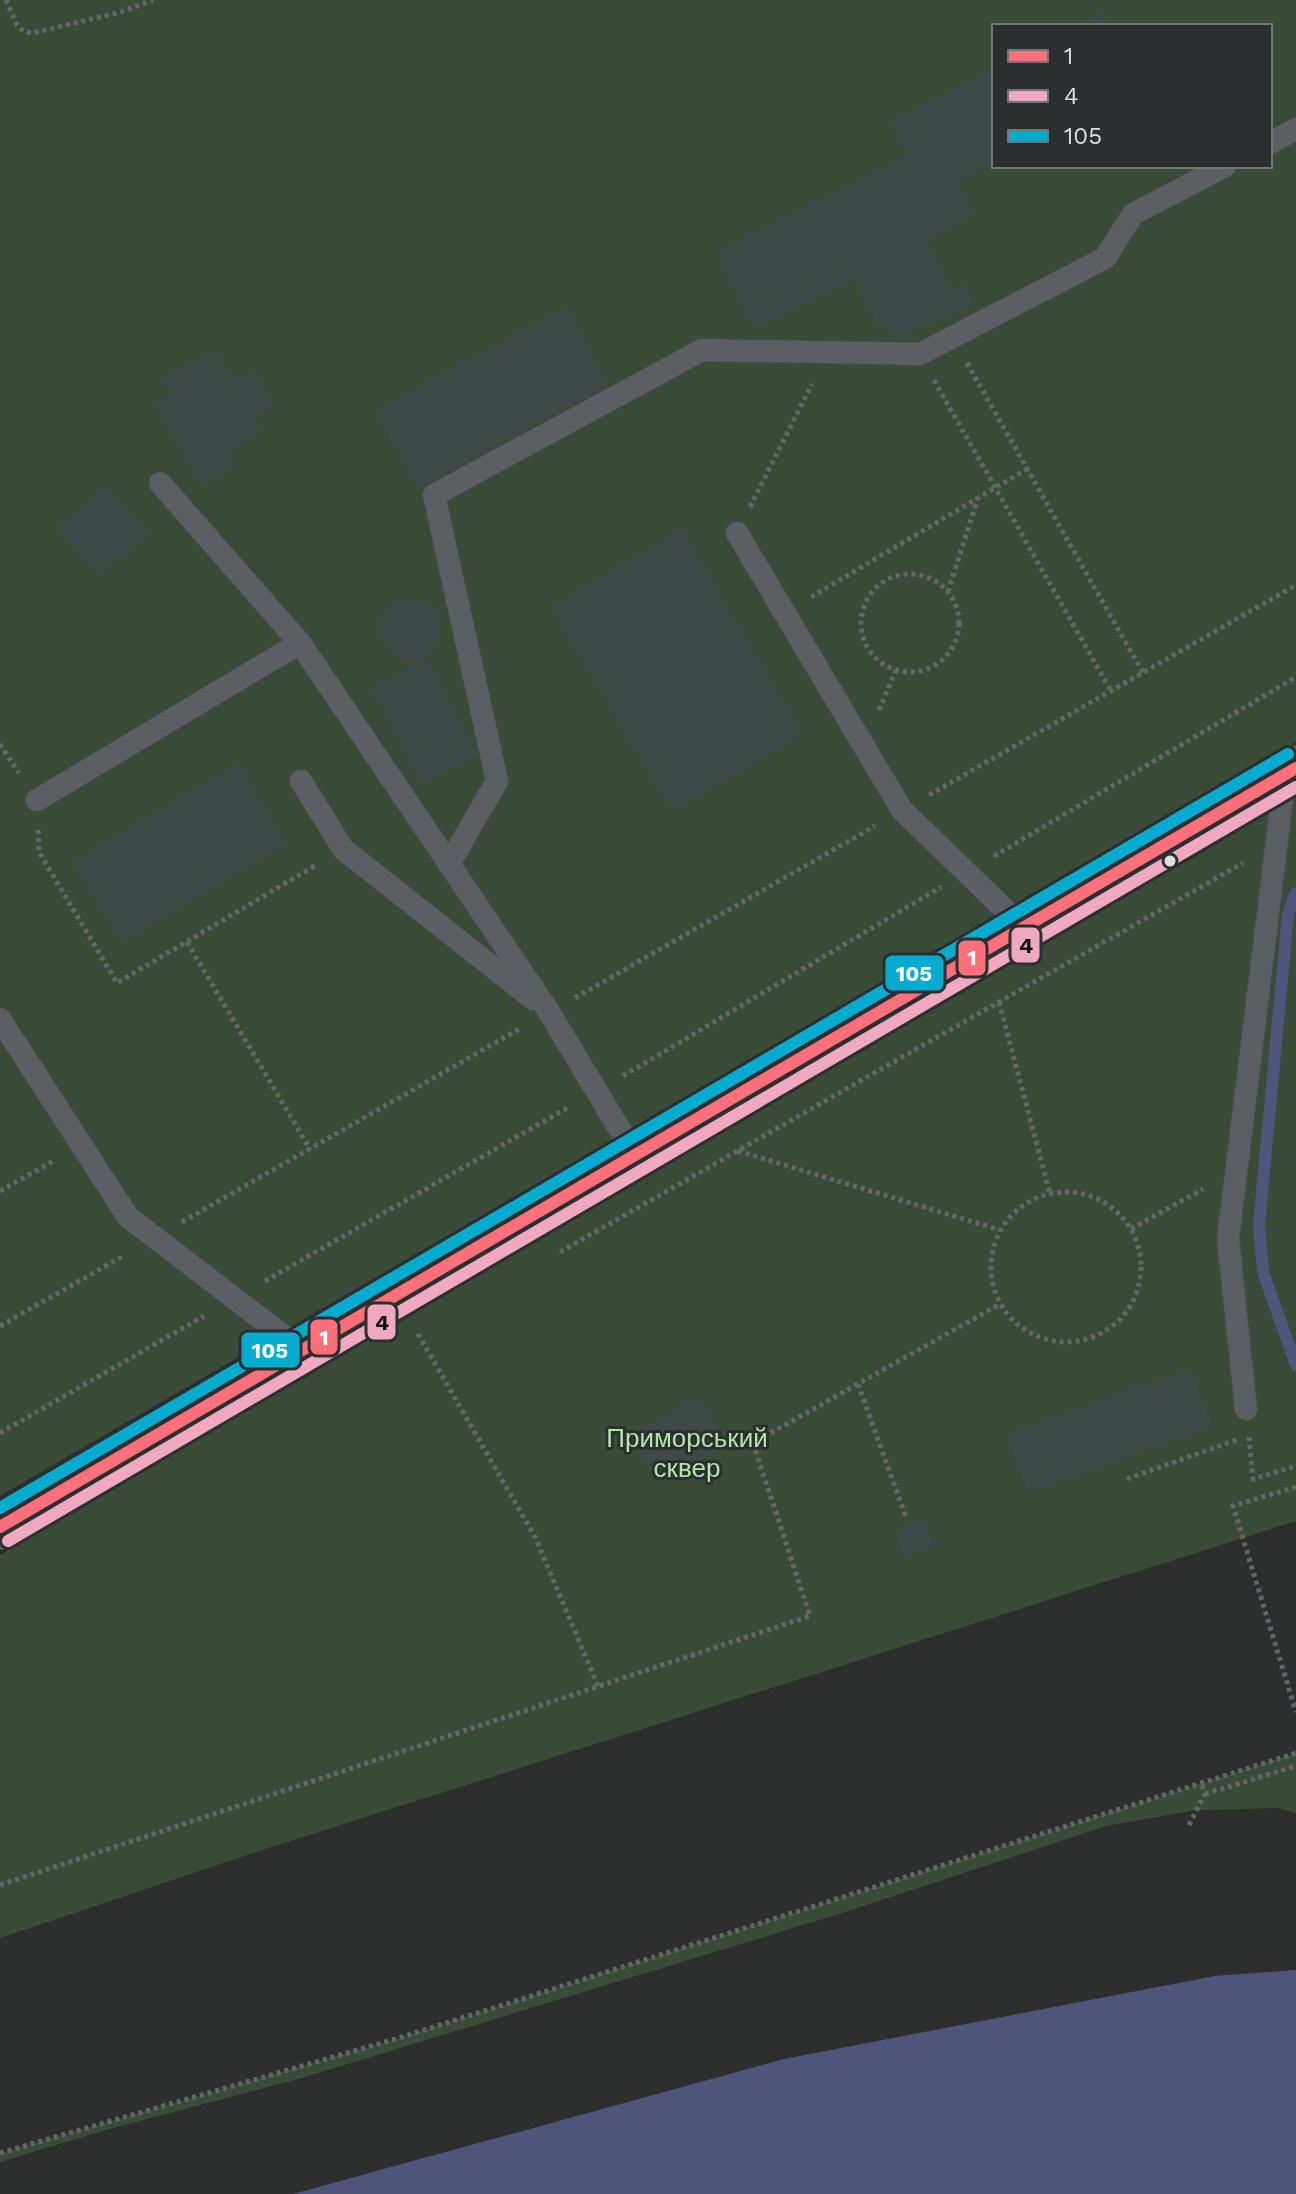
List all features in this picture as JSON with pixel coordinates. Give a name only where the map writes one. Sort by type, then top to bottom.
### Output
[{"type":"street","points":[[0,1527],[1290,772]]},
{"type":"lane","points":[[1272,142],[1296,129]]},
{"type":"lane","points":[[449,864],[497,781],[434,495],[702,350],[920,354],[1105,258],[1133,214],[1221,168]]},
{"type":"lane","points":[[160,483],[300,643],[549,1012],[635,1155]]},
{"type":"lane","points":[[737,533],[902,810],[1024,928]]},
{"type":"lane","points":[[37,800],[300,643]]},
{"type":"lane","points":[[1246,1409],[1228,1239],[1276,844],[1290,772]]},
{"type":"lane","points":[[301,781],[343,849],[549,1012]]},
{"type":"lane","points":[[0,1019],[128,1217],[302,1350]]},
{"type":"path","points":[[6,0],[17,25],[24,32],[33,33],[153,0]]},
{"type":"path","points":[[952,337],[1143,673]]},
{"type":"path","points":[[737,533],[828,352]]},
{"type":"path","points":[[920,354],[1111,691]]},
{"type":"path","points":[[785,612],[1027,469]]},
{"type":"path","points":[[948,592],[935,580],[918,574],[899,575],[882,582],[869,595],[862,612],[861,631],[867,648],[879,662],[896,670],[914,672],[932,668],[946,658],[956,643],[960,625],[957,607],[948,592],[978,498]]},
{"type":"path","points":[[0,1326],[1296,585]]},
{"type":"path","points":[[0,1433],[597,1091],[1296,677]]},
{"type":"path","points":[[551,1258],[1276,844]]},
{"type":"path","points":[[39,852],[117,983],[343,849]]},
{"type":"path","points":[[187,942],[310,1149]]},
{"type":"path","points":[[999,1002],[1050,1194]]},
{"type":"path","points":[[0,1191],[81,1145]]},
{"type":"path","points":[[738,1151],[1000,1230]]},
{"type":"path","points":[[1131,1229],[1237,1170]]},
{"type":"path","points":[[1074,1192],[1097,1198],[1116,1211],[1131,1229],[1141,1271],[1127,1311],[1112,1326],[1072,1342],[1051,1340],[1022,1327],[1000,1304],[990,1267],[1000,1230],[1013,1213],[1030,1201],[1050,1194],[1074,1192]]},
{"type":"path","points":[[0,1885],[810,1616],[753,1443],[1000,1304]]},
{"type":"path","points":[[404,1341],[431,1326]]},
{"type":"path","points":[[418,1334],[535,1537],[598,1686]]},
{"type":"path","points":[[858,1384],[906,1517]]},
{"type":"path","points":[[1246,1409],[1253,1479],[1296,1466]]},
{"type":"path","points":[[1127,1479],[1249,1435]]},
{"type":"path","points":[[1296,1487],[1233,1506],[1296,1712]]},
{"type":"path","points":[[0,2153],[444,2024],[1296,1753]]},
{"type":"path","points":[[1189,1825],[1205,1794],[1296,1766]]},
{"type":"path","points":[[1201,1782],[1205,1794]]},
{"type":"green space","points":[[0,0],[1296,0],[1296,742],[0,1496]]},
{"type":"green space","name":"Приморський сквер","points":[[1296,797],[1296,1521],[265,1849],[0,1938],[0,1555]]},
{"type":"green space","points":[[1296,1753],[1296,1813],[1278,1808],[1196,1810],[1106,1826],[839,1914],[302,2078],[106,2130],[0,2162],[0,2153],[399,2038]]},
{"type":"water","points":[[1296,1970],[1296,2194],[293,2194],[784,2059],[1215,1976]]},
{"type":"building","points":[[1105,10],[1113,24],[1078,24]]},
{"type":"building","points":[[992,69],[992,164],[957,182],[974,216],[926,240],[952,289],[967,281],[972,308],[895,338],[887,323],[879,327],[854,278],[754,329],[715,253],[907,154],[889,122]]},
{"type":"building","points":[[566,306],[609,385],[418,488],[375,410]]},
{"type":"building","points":[[214,348],[233,381],[255,369],[276,404],[253,417],[261,432],[227,450],[236,465],[202,485],[155,404],[172,394],[162,377]]},
{"type":"building","points":[[107,485],[149,534],[98,577],[56,528]]},
{"type":"building","points":[[681,529],[803,734],[672,811],[550,607]]},
{"type":"building","points":[[410,598],[432,607],[441,629],[432,651],[410,660],[388,651],[379,629],[388,607]]},
{"type":"building","points":[[427,659],[478,755],[422,784],[371,688]]},
{"type":"building","points":[[238,763],[286,844],[121,942],[73,861]]},
{"type":"building","points":[[1191,1368],[1212,1426],[1028,1493],[1007,1434]]},
{"type":"building","points":[[699,1396],[727,1445],[658,1484],[630,1435]]},
{"type":"building","points":[[923,1518],[933,1547],[904,1557],[894,1529]]},
{"type":"waterway","points":[[1296,893],[1288,914],[1259,1225],[1263,1272],[1296,1365]]},
{"type":"transit line","name":"105","points":[[0,1508],[1288,754]]},
{"type":"transit line","name":"1","points":[[0,1527],[1296,768]]},
{"type":"transit line","name":"4","points":[[8,1541],[1296,787]]}]
